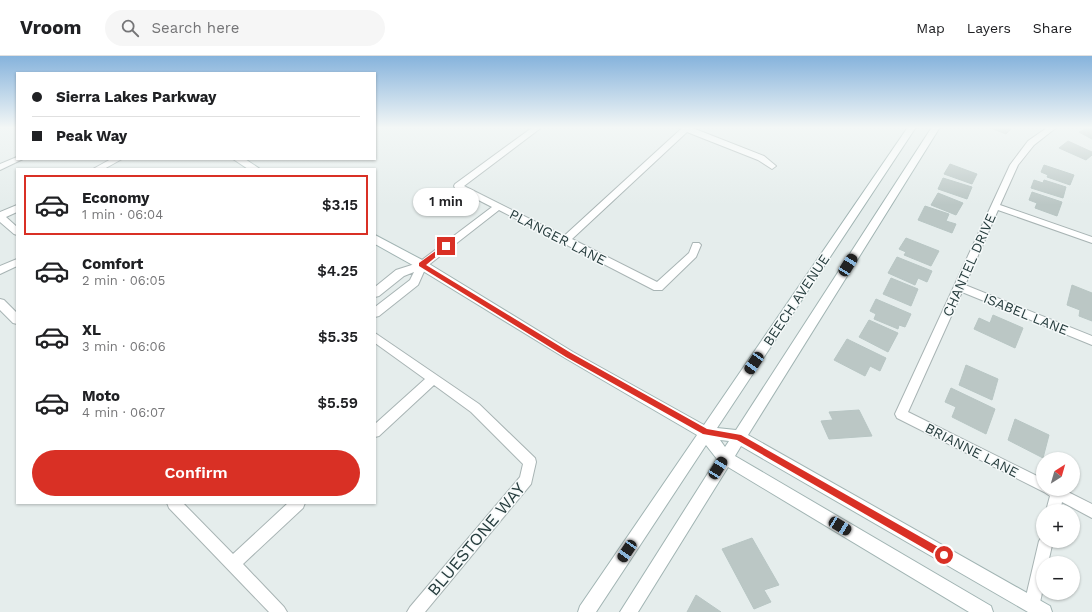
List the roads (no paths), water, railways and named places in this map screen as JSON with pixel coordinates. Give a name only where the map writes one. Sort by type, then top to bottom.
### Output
[{"type":"main road","name":"BEECH AVENUE","points":[[586,612],[705,432],[725,406],[895,153]]},
{"type":"main road","name":"BEECH AVENUE","points":[[628,612],[920,153]]},
{"type":"main road","points":[[240,160],[253,168]]},
{"type":"main road","points":[[376,240],[422,265],[569,355],[705,432],[739,437],[1038,609]]},
{"type":"main road","points":[[705,432],[725,458],[985,612]]},
{"type":"street","name":"PLANGER LANE","points":[[503,153],[458,186],[658,287],[692,255],[696,244]]},
{"type":"street","points":[[564,240],[657,153]]},
{"type":"street","points":[[748,153],[761,158],[772,166]]},
{"type":"street","name":"CHANTEL DRIVE","points":[[901,414],[960,287],[995,206],[1014,165],[1022,153]]},
{"type":"street","points":[[0,167],[17,160]]},
{"type":"street","points":[[99,168],[116,160]]},
{"type":"street","points":[[995,206],[1092,240]]},
{"type":"street","points":[[376,292],[400,273],[422,265],[497,207]]},
{"type":"street","points":[[16,211],[0,216],[16,231]]},
{"type":"street","points":[[0,270],[16,262]]},
{"type":"street","points":[[376,312],[414,282],[422,265]]},
{"type":"street","name":"ISABEL LANE","points":[[960,287],[1092,341]]},
{"type":"street","points":[[0,303],[16,319]]},
{"type":"street","points":[[376,338],[434,378],[376,431]]},
{"type":"street","name":"BLUESTONE WAY","points":[[415,612],[526,480],[530,462],[474,408],[434,378]]},
{"type":"street","name":"BRIANNE LANE","points":[[901,414],[1036,482]]},
{"type":"street","points":[[1063,496],[1092,511]]},
{"type":"street","points":[[175,504],[279,612]]},
{"type":"street","points":[[232,564],[297,504]]},
{"type":"street","points":[[1038,609],[1045,548]]}]
